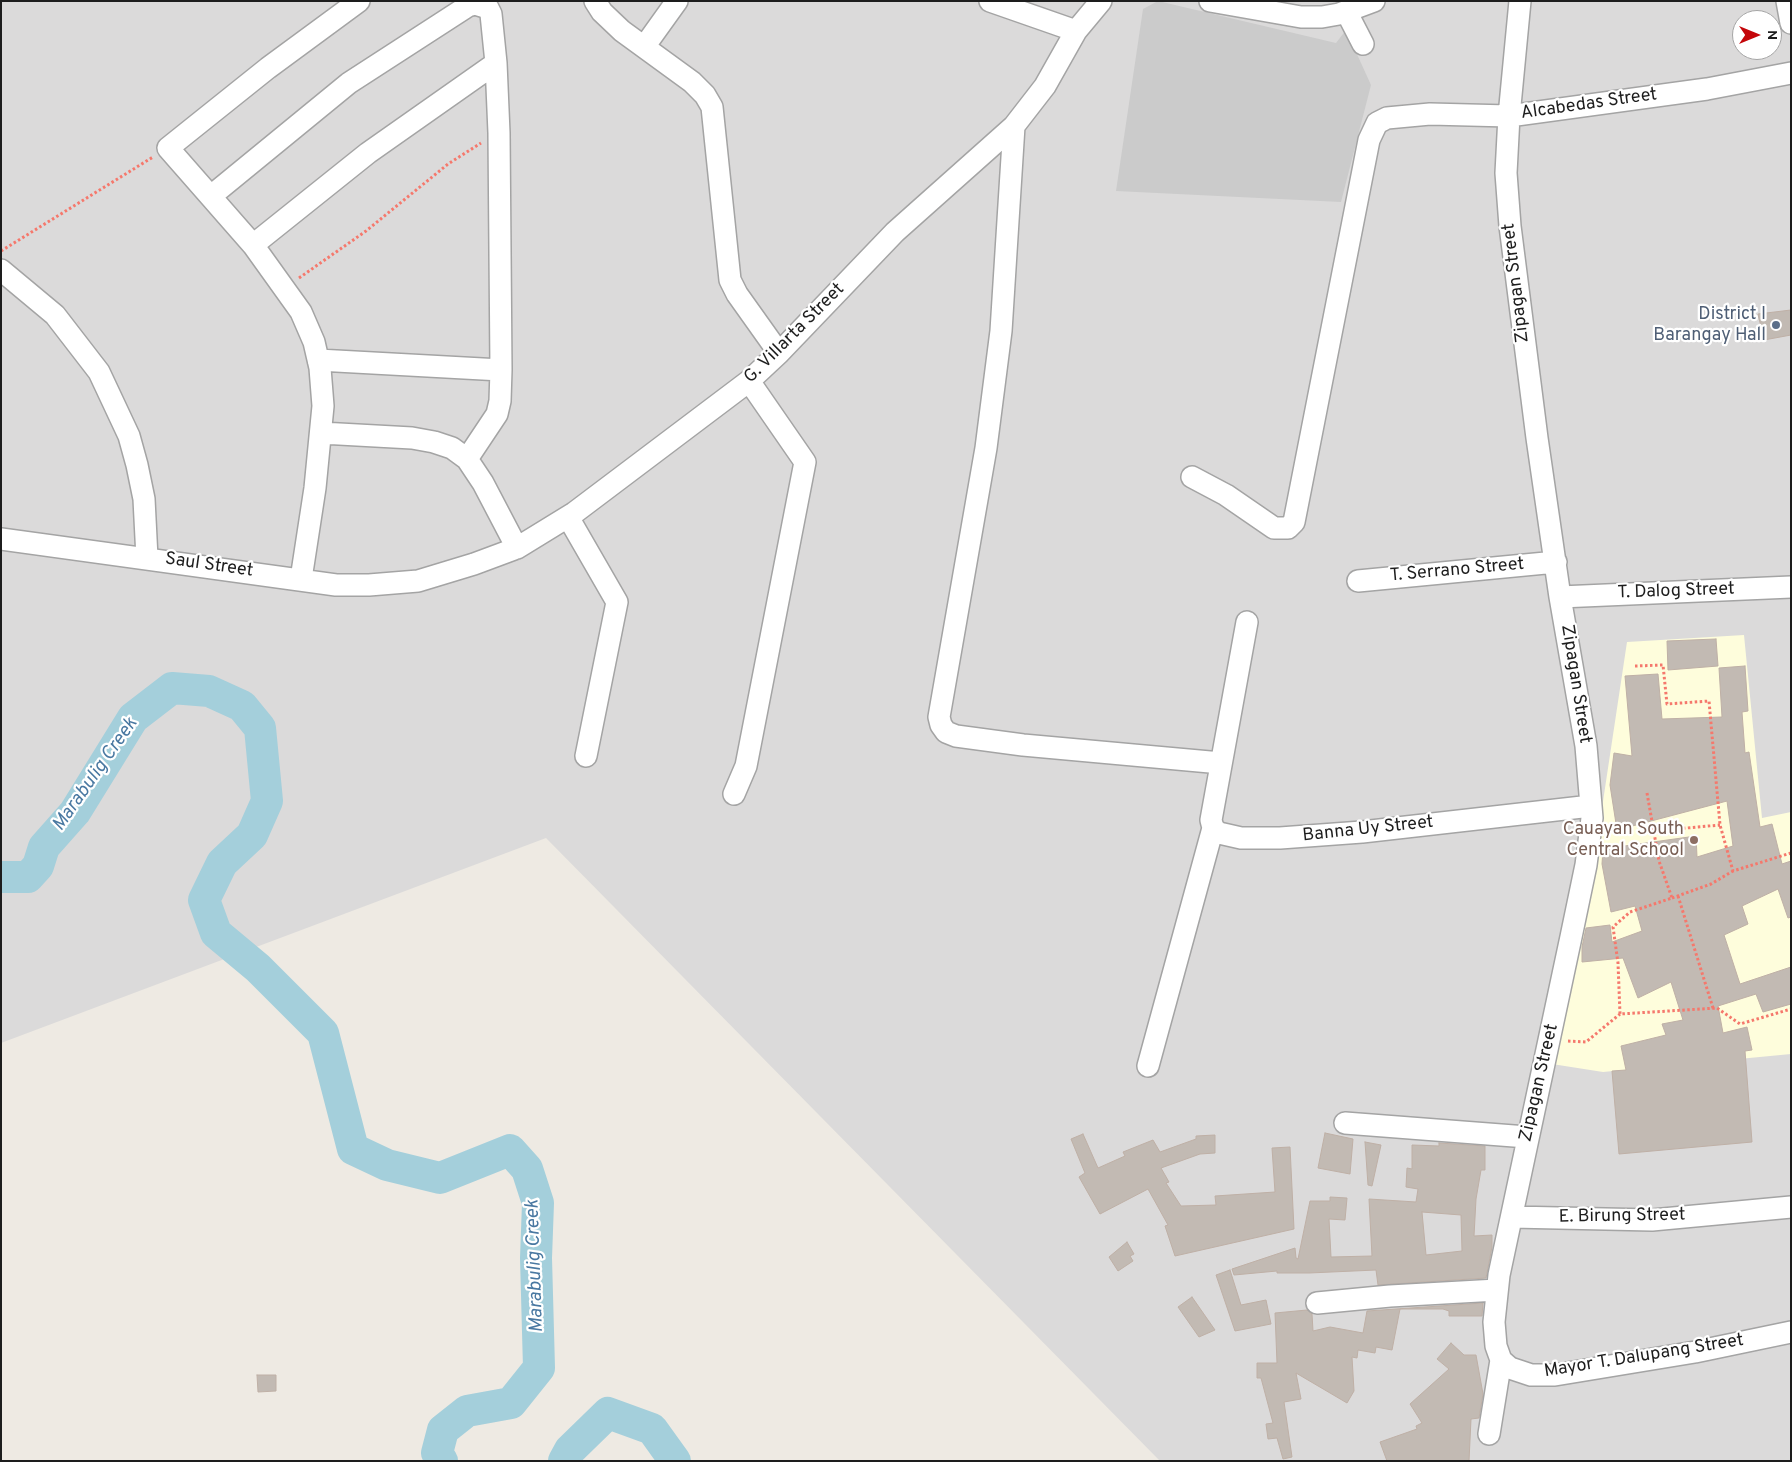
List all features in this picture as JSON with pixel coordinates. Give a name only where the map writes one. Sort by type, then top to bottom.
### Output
[{"type":"street","points":[[301,580],[321,433],[323,406],[318,360],[301,312],[253,245],[168,148],[268,68],[359,1]]},
{"type":"street","points":[[595,1],[602,12],[644,47],[692,82],[705,94],[712,107],[730,280],[736,294],[779,353]]},
{"type":"street","points":[[644,47],[677,1]]},
{"type":"street","points":[[990,1],[1076,31]]},
{"type":"street","name":"G. Villarta Street","points":[[418,581],[474,564],[517,548],[568,517],[749,381],[779,353],[895,232],[1014,126],[1045,86],[1076,31],[1101,1]]},
{"type":"street","points":[[1210,1],[1301,16],[1322,17],[1374,1]]},
{"type":"street","name":"Zipagan Street","points":[[1502,1360],[1496,1346],[1494,1322],[1497,1290],[1527,1137],[1550,1040],[1586,865],[1592,818],[1586,746],[1560,597],[1516,285],[1506,173],[1509,116],[1520,1]]},
{"type":"street","points":[[1787,1],[1791,24]]},
{"type":"street","points":[[211,196],[349,83],[468,6],[484,6],[491,14],[496,63],[499,133],[500,401],[497,414],[467,458]]},
{"type":"street","points":[[1346,11],[1363,44]]},
{"type":"street","points":[[253,245],[368,153],[496,63]]},
{"type":"street","name":"Alcabedas Street","points":[[1192,477],[1226,495],[1274,528],[1288,528],[1294,522],[1369,140],[1377,123],[1387,118],[1430,114],[1509,116],[1707,88],[1791,73]]},
{"type":"street","points":[[1014,126],[1001,331],[986,448],[939,716],[946,732],[965,738],[1221,764]]},
{"type":"street","points":[[1,270],[55,314],[99,372],[129,436],[137,465],[144,499],[147,558]]},
{"type":"street","points":[[318,360],[501,370]]},
{"type":"street","points":[[734,794],[746,766],[805,462],[749,381]]},
{"type":"street","points":[[321,433],[434,442],[452,448],[467,458],[483,483],[517,548]]},
{"type":"street","points":[[568,517],[617,602],[586,756]]},
{"type":"street","name":"Saul Street","points":[[1,539],[336,585],[368,585],[418,581]]},
{"type":"street","name":"T. Serrano Street","points":[[1358,581],[1556,562]]},
{"type":"street","name":"T. Dalog Street","points":[[1560,597],[1791,587]]},
{"type":"street","points":[[1148,1066],[1213,828],[1211,820],[1247,622]]},
{"type":"street","name":"Banna Uy Street","points":[[1213,828],[1219,834],[1241,838],[1280,838],[1362,832],[1591,806]]},
{"type":"street","points":[[1345,1123],[1527,1137]]},
{"type":"street","name":"E. Birung Street","points":[[1512,1217],[1652,1220],[1791,1207]]},
{"type":"street","points":[[1317,1303],[1390,1296],[1497,1290]]},
{"type":"street","name":"Mayor T. Dalupang Street","points":[[1502,1360],[1518,1372],[1531,1375],[1555,1374],[1695,1352],[1791,1332]]},
{"type":"street","points":[[1489,1434],[1502,1360]]},
{"type":"path","points":[[284,289],[366,231],[448,164],[499,133]]},
{"type":"path","points":[[1,251],[168,148]]},
{"type":"path","points":[[1635,666],[1663,665],[1667,704],[1709,701],[1720,824],[1733,871]]},
{"type":"path","points":[[1647,793],[1658,861],[1672,898]]},
{"type":"path","points":[[1654,831],[1720,824]]},
{"type":"path","points":[[1620,1014],[1618,963],[1613,927],[1630,912],[1711,884],[1733,871],[1791,854]]},
{"type":"path","points":[[1678,896],[1713,1008]]},
{"type":"path","points":[[1550,1040],[1586,1042],[1620,1014],[1717,1008],[1740,1024],[1791,1009]]},
{"type":"shaded area","points":[[1,1],[1791,1],[1791,1461],[1160,1461],[546,838],[1,1043]]},
{"type":"shaded area","points":[[1158,1],[1336,43],[1346,30],[1371,85],[1341,202],[1116,191],[1143,9]]},
{"type":"shaded area","name":"Cauayan South Central School","points":[[1744,635],[1762,818],[1791,812],[1791,1054],[1603,1072],[1552,1064],[1594,861],[1627,642]]},
{"type":"building","name":"District I Barangay Hall","points":[[1791,310],[1791,335],[1764,340],[1758,314]]},
{"type":"building","points":[[1716,639],[1718,666],[1668,670],[1667,641]]},
{"type":"building","points":[[1745,666],[1748,711],[1742,712],[1745,753],[1749,752],[1760,827],[1772,824],[1782,864],[1791,861],[1791,917],[1788,918],[1778,889],[1742,906],[1748,924],[1724,935],[1740,984],[1791,967],[1791,1004],[1763,1012],[1756,994],[1718,1006],[1723,1033],[1747,1027],[1752,1050],[1745,1051],[1752,1142],[1619,1154],[1612,1071],[1626,1070],[1621,1046],[1666,1035],[1662,1024],[1683,1020],[1671,982],[1638,998],[1623,958],[1582,962],[1582,947],[1586,928],[1610,925],[1612,942],[1642,931],[1635,906],[1611,912],[1602,864],[1603,849],[1696,836],[1697,857],[1733,846],[1727,801],[1617,830],[1610,785],[1614,753],[1632,756],[1625,676],[1658,674],[1662,719],[1722,717],[1719,668]]},
{"type":"building","points":[[1325,1133],[1353,1139],[1350,1174],[1318,1168]]},
{"type":"building","points":[[1083,1134],[1098,1168],[1125,1156],[1123,1152],[1153,1140],[1160,1152],[1196,1139],[1196,1136],[1215,1135],[1215,1153],[1200,1154],[1161,1168],[1169,1182],[1166,1183],[1181,1206],[1216,1205],[1215,1196],[1275,1192],[1272,1148],[1290,1147],[1294,1229],[1175,1256],[1165,1226],[1168,1225],[1148,1189],[1100,1214],[1079,1177],[1085,1173],[1071,1139]]},
{"type":"building","points":[[1365,1142],[1381,1145],[1372,1186],[1368,1185]]},
{"type":"building","points":[[1439,1143],[1485,1146],[1485,1170],[1481,1170],[1476,1199],[1474,1236],[1492,1235],[1492,1247],[1486,1278],[1378,1285],[1376,1270],[1309,1273],[1277,1273],[1277,1271],[1234,1275],[1232,1269],[1295,1248],[1296,1258],[1298,1259],[1310,1201],[1330,1201],[1330,1197],[1347,1198],[1345,1220],[1329,1219],[1331,1257],[1372,1256],[1369,1199],[1416,1202],[1418,1189],[1406,1187],[1407,1168],[1412,1169],[1412,1145],[1439,1146]],"holes":[[[1422,1212],[1461,1215],[1462,1251],[1426,1255]]]},
{"type":"building","points":[[1127,1242],[1134,1254],[1130,1256],[1133,1261],[1118,1271],[1109,1257]]},
{"type":"building","points":[[1230,1270],[1241,1305],[1266,1300],[1271,1324],[1235,1331],[1216,1275]]},
{"type":"building","points":[[1192,1297],[1215,1330],[1199,1337],[1178,1307]]},
{"type":"building","points":[[1483,1303],[1482,1316],[1449,1316],[1449,1311],[1443,1309],[1400,1309],[1392,1350],[1376,1347],[1375,1353],[1358,1350],[1357,1358],[1352,1357],[1354,1391],[1347,1403],[1296,1373],[1301,1399],[1284,1402],[1292,1457],[1283,1459],[1277,1438],[1268,1439],[1266,1424],[1273,1423],[1261,1378],[1257,1378],[1257,1363],[1277,1363],[1275,1313],[1307,1310],[1312,1314],[1313,1331],[1330,1327],[1363,1333],[1367,1311]]},
{"type":"building","points":[[1451,1343],[1464,1355],[1476,1355],[1483,1394],[1479,1418],[1471,1419],[1469,1461],[1387,1461],[1380,1442],[1417,1429],[1416,1426],[1422,1423],[1410,1404],[1449,1369],[1437,1359]]},
{"type":"building","points":[[257,1375],[276,1375],[276,1391],[258,1392]]},
{"type":"waterway","name":"Marabulig Creek","points":[[1,877],[28,877],[38,866],[44,847],[75,812],[133,718],[172,688],[209,691],[242,706],[260,728],[267,801],[252,835],[222,863],[204,900],[216,933],[258,968],[323,1033],[353,1149],[387,1165],[440,1178],[510,1150],[527,1169],[538,1203],[536,1258],[539,1368],[511,1403],[467,1411],[443,1430],[437,1453],[442,1461]]},
{"type":"waterway","name":"Marabulig Creek","points":[[564,1461],[570,1450],[608,1413],[652,1429],[675,1461]]},
{"type":"place","name":"District I Barangay Hall","points":[[1776,325]]},
{"type":"place","name":"Cauayan South Central School","points":[[1694,840]]}]
